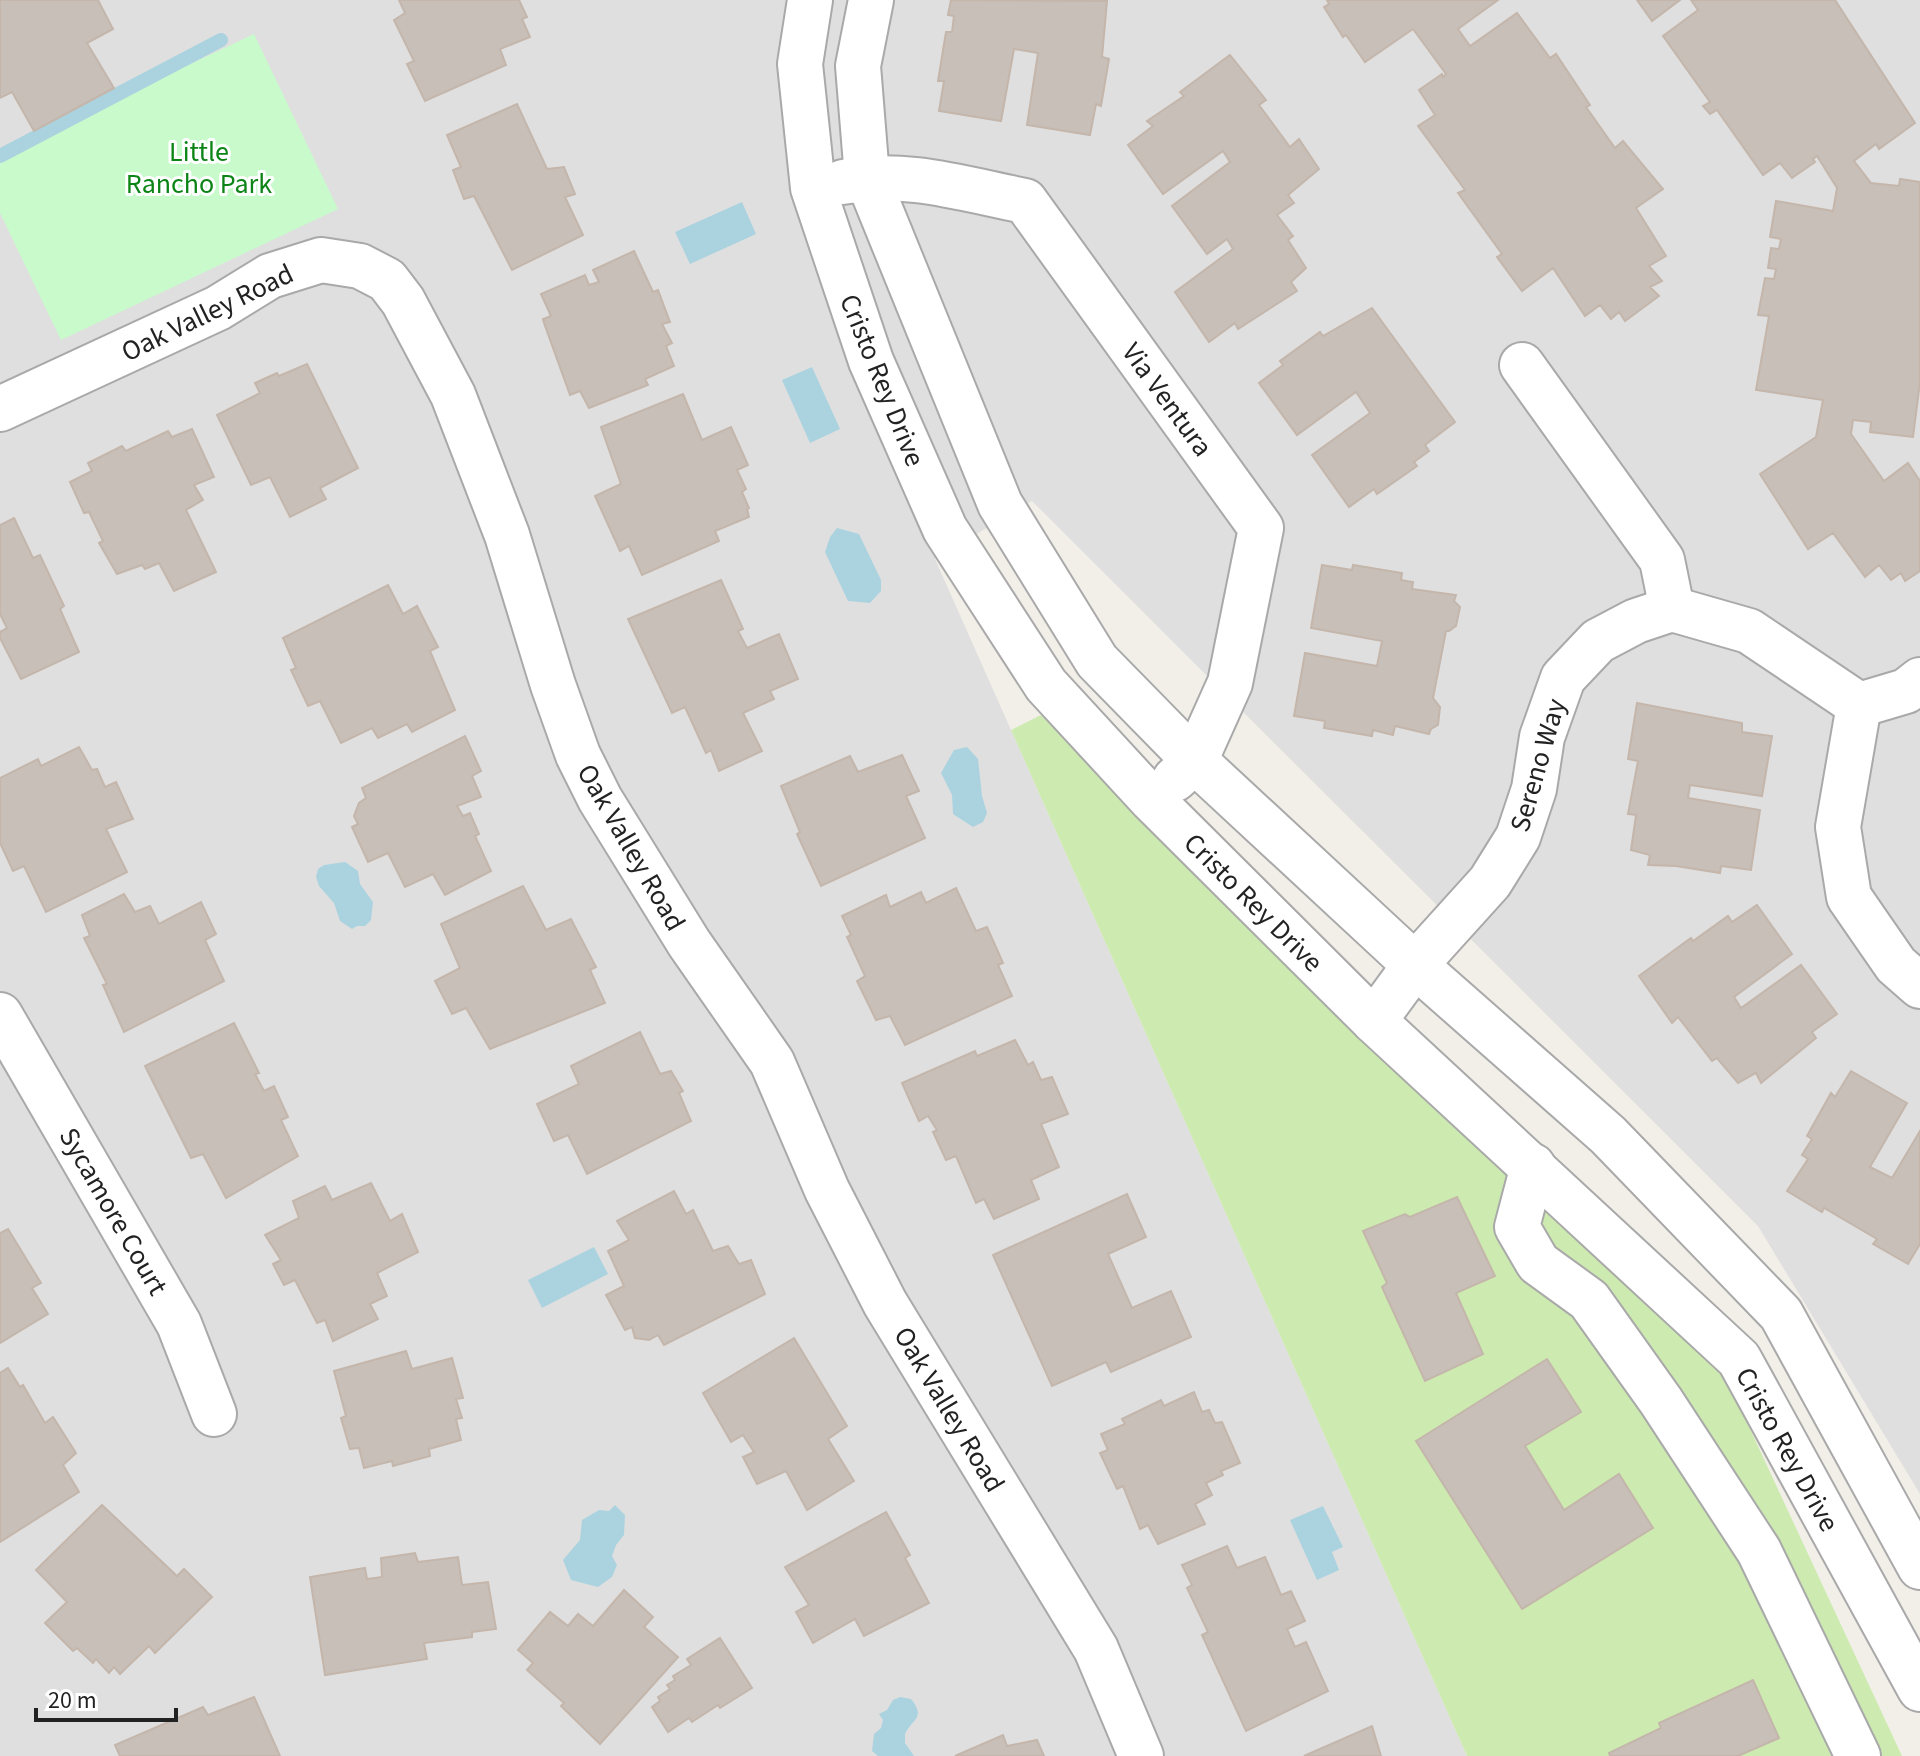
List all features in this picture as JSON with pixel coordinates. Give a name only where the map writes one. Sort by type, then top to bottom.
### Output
[{"type":"street","name":"Cristo Rey Drive","points":[[810,0],[800,64],[813,188],[871,361],[945,529],[1046,685],[1152,800],[1374,1021],[1739,1359],[1920,1689]]},
{"type":"street","name":"Cristo Rey Drive","points":[[871,0],[858,66],[867,177],[1000,504],[1097,661],[1195,761],[1415,965],[1608,1135],[1781,1314],[1920,1567]]},
{"type":"street","name":"Via Ventura","points":[[813,188],[867,177],[912,178],[1025,201],[1261,528],[1230,683],[1195,761],[1152,800]]},
{"type":"street","name":"Oak Valley Road","points":[[0,409],[218,308],[270,276],[321,260],[360,266],[387,280],[403,301],[453,395],[507,535],[578,755],[600,799],[689,943],[772,1062],[827,1190],[885,1303],[1096,1649],[1141,1756]]},
{"type":"street","points":[[1522,365],[1662,560],[1672,609],[1749,631],[1859,705]]},
{"type":"street","name":"Sereno Way","points":[[1374,1021],[1415,965],[1490,882],[1518,837],[1534,789],[1542,737],[1563,678],[1598,641],[1636,621],[1672,609]]},
{"type":"street","points":[[1859,705],[1906,691],[1920,680]]},
{"type":"street","points":[[1859,705],[1838,827],[1849,897],[1896,965],[1920,986]]},
{"type":"street","name":"Sycamore Court","points":[[0,1015],[179,1324],[214,1414]]},
{"type":"street","points":[[1533,1166],[1517,1227],[1538,1263],[1589,1300],[1661,1401],[1759,1551],[1858,1756]]},
{"type":"shaded area","points":[[0,0],[1920,0],[1920,1494],[1758,1226],[1032,501],[935,559],[1467,1756],[0,1756]]},
{"type":"green space","name":"Little Rancho Park","points":[[254,34],[338,209],[61,340],[0,213],[0,154]]},
{"type":"green space","points":[[1041,715],[1360,1039],[1723,1371],[1902,1756],[1467,1756],[1011,730]]},
{"type":"water","points":[[742,202],[756,234],[690,264],[675,232]]},
{"type":"water","points":[[812,367],[840,429],[810,443],[782,380]]},
{"type":"water","points":[[837,528],[859,534],[881,580],[881,591],[870,603],[848,601],[825,552]]},
{"type":"water","points":[[967,747],[978,759],[987,813],[983,822],[973,827],[953,814],[952,795],[941,773],[954,750]]},
{"type":"water","points":[[345,862],[358,871],[360,884],[373,902],[371,920],[365,926],[352,929],[340,921],[334,903],[319,886],[316,877],[318,869],[324,865]]},
{"type":"water","points":[[594,1247],[608,1274],[542,1308],[528,1280]]},
{"type":"water","points":[[615,1505],[625,1515],[624,1535],[612,1556],[617,1565],[612,1577],[598,1587],[571,1580],[563,1560],[580,1540],[582,1520],[599,1510],[609,1511]]},
{"type":"water","points":[[1323,1506],[1343,1547],[1332,1552],[1339,1570],[1317,1580],[1290,1520]]},
{"type":"water","points":[[900,1697],[911,1699],[918,1710],[917,1718],[905,1734],[905,1743],[914,1756],[878,1756],[872,1751],[874,1734],[881,1728],[883,1720],[879,1714]]},
{"type":"building","points":[[0,0],[98,0],[113,29],[87,43],[114,88],[34,131],[12,92],[0,98]]},
{"type":"building","points":[[399,0],[519,0],[527,17],[522,19],[530,37],[500,49],[506,65],[425,101],[407,64],[414,61],[394,20],[405,13]]},
{"type":"building","points":[[951,0],[1107,1],[1102,57],[1109,59],[1101,106],[1096,104],[1090,135],[1027,125],[1038,53],[1014,49],[1001,121],[939,111],[944,81],[938,81],[946,32],[952,32],[954,16],[948,15]]},
{"type":"building","points":[[1327,0],[1498,0],[1458,29],[1470,46],[1517,13],[1550,58],[1556,54],[1590,105],[1586,107],[1615,148],[1623,141],[1663,189],[1636,208],[1666,256],[1649,266],[1662,281],[1650,287],[1659,296],[1625,321],[1619,312],[1611,319],[1600,305],[1585,316],[1553,268],[1522,291],[1497,257],[1502,254],[1458,193],[1465,190],[1418,126],[1435,115],[1419,90],[1446,74],[1413,29],[1365,62],[1346,35],[1343,37],[1324,7],[1329,4]]},
{"type":"building","points":[[1637,0],[1680,0],[1652,21]]},
{"type":"building","points":[[1691,0],[1835,0],[1915,123],[1879,149],[1876,144],[1854,161],[1871,183],[1899,186],[1900,179],[1920,182],[1920,382],[1913,437],[1870,432],[1871,422],[1853,420],[1851,434],[1884,481],[1908,463],[1920,481],[1920,571],[1905,581],[1901,573],[1891,580],[1879,565],[1865,577],[1833,533],[1808,549],[1760,474],[1816,437],[1823,400],[1756,390],[1769,316],[1758,315],[1765,278],[1774,279],[1776,269],[1768,268],[1771,248],[1779,249],[1781,239],[1770,237],[1776,201],[1833,211],[1837,188],[1817,156],[1813,159],[1815,162],[1792,178],[1780,163],[1763,175],[1717,110],[1710,114],[1703,106],[1710,102],[1663,36],[1698,10]]},
{"type":"building","points":[[1230,55],[1266,100],[1259,105],[1290,147],[1299,139],[1319,169],[1288,195],[1294,203],[1277,215],[1293,236],[1288,240],[1306,268],[1291,282],[1297,291],[1238,329],[1235,323],[1209,342],[1175,292],[1233,249],[1227,239],[1207,254],[1172,206],[1230,162],[1223,151],[1163,194],[1128,145],[1153,126],[1147,121],[1184,96],[1180,92]]},
{"type":"building","points":[[517,104],[547,169],[564,167],[575,194],[565,197],[583,235],[512,270],[474,196],[464,199],[453,170],[461,167],[447,135]]},
{"type":"building","points":[[634,251],[653,292],[658,290],[670,322],[662,324],[672,343],[666,346],[674,366],[645,379],[648,385],[589,408],[580,391],[570,395],[544,323],[543,319],[551,316],[541,294],[585,275],[589,285],[599,282],[593,270]]},
{"type":"building","points":[[1372,308],[1455,422],[1425,445],[1429,451],[1414,462],[1417,466],[1377,494],[1374,489],[1349,507],[1312,455],[1370,413],[1356,392],[1297,435],[1259,383],[1283,365],[1280,361],[1320,332],[1323,336]]},
{"type":"building","points":[[307,364],[358,468],[320,488],[326,499],[290,517],[270,477],[251,485],[217,415],[260,393],[255,383]]},
{"type":"building","points":[[683,394],[702,440],[731,427],[748,465],[737,470],[746,489],[742,492],[749,508],[749,517],[715,531],[719,541],[642,575],[629,546],[620,551],[595,496],[621,484],[601,427]]},
{"type":"building","points":[[192,429],[214,477],[194,485],[203,500],[186,510],[216,572],[174,591],[159,563],[117,574],[99,543],[103,541],[89,512],[84,513],[70,482],[92,471],[88,463],[122,446],[126,451],[168,431],[172,437]]},
{"type":"building","points":[[14,518],[33,558],[40,555],[64,606],[60,609],[79,652],[21,679],[0,638],[0,632],[7,628],[0,614],[0,525]]},
{"type":"building","points":[[1322,565],[1352,570],[1353,565],[1402,573],[1401,580],[1413,582],[1412,589],[1456,595],[1454,601],[1460,607],[1456,626],[1446,631],[1433,698],[1440,707],[1438,725],[1429,734],[1395,726],[1393,735],[1373,730],[1372,736],[1324,728],[1325,721],[1294,716],[1305,653],[1377,666],[1382,641],[1311,628]]},
{"type":"building","points":[[721,580],[743,629],[738,631],[747,648],[779,634],[798,679],[770,691],[774,699],[743,713],[762,751],[719,771],[711,750],[706,753],[685,707],[672,713],[628,619]]},
{"type":"building","points":[[388,585],[403,614],[417,606],[438,647],[430,651],[455,710],[412,732],[407,724],[378,738],[372,728],[341,743],[320,701],[308,706],[291,670],[296,668],[283,638]]},
{"type":"building","points":[[1637,703],[1742,723],[1742,732],[1772,736],[1762,796],[1690,785],[1688,798],[1760,810],[1751,870],[1721,866],[1720,873],[1648,865],[1650,855],[1631,850],[1636,815],[1628,814],[1638,761],[1628,759]]},
{"type":"building","points":[[465,736],[481,771],[472,776],[481,797],[457,806],[463,816],[470,813],[479,834],[475,836],[491,871],[445,895],[433,874],[405,887],[388,853],[368,862],[352,827],[358,824],[354,816],[359,803],[366,798],[362,788]]},
{"type":"building","points":[[79,747],[92,770],[97,769],[105,787],[116,782],[133,819],[106,829],[127,872],[46,912],[24,866],[13,871],[0,843],[0,778],[38,759],[41,766]]},
{"type":"building","points":[[902,755],[919,791],[906,796],[925,838],[821,886],[797,834],[800,832],[781,786],[850,756],[858,772]]},
{"type":"building","points":[[523,886],[546,930],[571,919],[596,967],[590,970],[605,1003],[490,1049],[466,1008],[452,1014],[435,981],[460,968],[441,924]]},
{"type":"building","points":[[956,888],[976,931],[987,927],[1003,963],[998,965],[1012,996],[905,1045],[890,1016],[876,1020],[857,981],[865,976],[847,937],[851,935],[842,916],[886,895],[890,907],[921,892],[926,903]]},
{"type":"building","points":[[124,894],[135,912],[150,906],[159,924],[201,902],[216,934],[205,940],[224,981],[124,1032],[103,985],[107,984],[84,938],[90,936],[82,915]]},
{"type":"building","points":[[1757,905],[1792,954],[1734,997],[1741,1008],[1801,965],[1837,1014],[1812,1032],[1816,1038],[1761,1083],[1756,1073],[1738,1083],[1717,1058],[1712,1061],[1678,1017],[1672,1023],[1639,976],[1691,938],[1693,941],[1728,916],[1732,922]]},
{"type":"building","points":[[234,1023],[259,1073],[255,1074],[264,1091],[274,1086],[288,1117],[281,1120],[298,1156],[226,1198],[203,1154],[191,1158],[145,1066]]},
{"type":"building","points":[[640,1032],[660,1074],[671,1071],[683,1091],[679,1093],[691,1121],[587,1174],[568,1135],[554,1141],[537,1104],[579,1084],[571,1066]]},
{"type":"building","points":[[1015,1040],[1028,1065],[1033,1062],[1041,1080],[1052,1077],[1068,1114],[1041,1124],[1059,1167],[1031,1180],[1039,1199],[994,1219],[984,1199],[976,1203],[956,1156],[946,1160],[933,1132],[937,1130],[928,1116],[919,1121],[902,1083],[975,1051],[977,1056]]},
{"type":"building","points":[[1851,1071],[1907,1103],[1870,1167],[1892,1178],[1920,1131],[1920,1244],[1908,1264],[1873,1244],[1877,1239],[1824,1208],[1822,1212],[1787,1191],[1808,1159],[1802,1155],[1812,1139],[1807,1136],[1831,1093],[1835,1097]]},
{"type":"building","points":[[371,1183],[390,1221],[402,1214],[418,1252],[377,1273],[387,1296],[370,1304],[378,1319],[333,1341],[325,1320],[317,1323],[295,1280],[284,1285],[273,1264],[281,1260],[265,1235],[299,1218],[293,1201],[325,1186],[332,1200]]},
{"type":"building","points":[[674,1191],[686,1214],[693,1210],[713,1251],[728,1246],[739,1264],[751,1260],[765,1294],[664,1345],[658,1335],[649,1340],[635,1338],[632,1327],[625,1330],[606,1295],[624,1286],[608,1251],[629,1240],[617,1221]]},
{"type":"building","points":[[1127,1194],[1146,1237],[1108,1254],[1132,1308],[1171,1291],[1191,1337],[1111,1372],[1106,1362],[1052,1386],[993,1255]]},
{"type":"building","points":[[1457,1197],[1495,1276],[1456,1293],[1483,1354],[1425,1381],[1382,1287],[1387,1283],[1363,1231],[1405,1214],[1410,1217]]},
{"type":"building","points":[[8,1229],[41,1283],[32,1288],[48,1314],[0,1343],[0,1233]]},
{"type":"building","points":[[794,1338],[847,1426],[828,1439],[854,1481],[807,1510],[786,1471],[757,1484],[743,1457],[754,1452],[743,1435],[731,1442],[703,1393]]},
{"type":"building","points":[[406,1351],[412,1369],[452,1358],[463,1398],[456,1399],[462,1418],[456,1419],[461,1440],[429,1449],[430,1456],[393,1466],[392,1461],[364,1468],[359,1448],[350,1449],[341,1418],[346,1416],[334,1371]]},
{"type":"building","points":[[1547,1359],[1581,1412],[1525,1446],[1564,1510],[1619,1474],[1653,1528],[1522,1609],[1416,1441]]},
{"type":"building","points":[[8,1368],[20,1387],[23,1385],[45,1423],[53,1417],[76,1453],[63,1465],[79,1492],[0,1542],[0,1373]]},
{"type":"building","points":[[1194,1392],[1202,1412],[1209,1410],[1215,1423],[1222,1422],[1240,1463],[1221,1471],[1223,1475],[1206,1483],[1212,1495],[1195,1504],[1205,1524],[1158,1544],[1148,1525],[1140,1529],[1123,1486],[1117,1489],[1100,1453],[1108,1450],[1101,1434],[1125,1424],[1122,1419],[1161,1400],[1164,1406]]},
{"type":"building","points":[[102,1505],[177,1576],[184,1569],[212,1597],[155,1653],[149,1646],[120,1674],[114,1667],[109,1673],[96,1659],[93,1663],[77,1648],[73,1651],[45,1623],[67,1602],[36,1570]]},
{"type":"building","points":[[886,1512],[910,1555],[905,1558],[929,1603],[864,1636],[855,1619],[813,1643],[796,1612],[809,1605],[785,1567]]},
{"type":"building","points":[[1227,1546],[1237,1568],[1265,1557],[1281,1595],[1291,1591],[1305,1621],[1287,1629],[1295,1647],[1306,1642],[1328,1691],[1246,1731],[1202,1635],[1208,1632],[1187,1588],[1192,1585],[1182,1565]]},
{"type":"building","points":[[415,1553],[418,1562],[458,1557],[462,1585],[488,1582],[496,1629],[472,1632],[472,1637],[424,1643],[427,1659],[325,1675],[310,1577],[365,1568],[367,1579],[382,1577],[381,1558]]},
{"type":"building","points":[[624,1590],[653,1617],[644,1627],[678,1657],[600,1744],[561,1706],[564,1703],[527,1670],[533,1663],[518,1650],[550,1612],[568,1626],[578,1614],[593,1626]]},
{"type":"building","points":[[720,1638],[752,1688],[720,1708],[718,1705],[692,1722],[689,1718],[668,1732],[652,1707],[660,1701],[658,1697],[670,1689],[667,1685],[675,1680],[673,1676],[691,1665],[687,1659]]},
{"type":"building","points":[[1753,1680],[1779,1738],[1738,1756],[1610,1756],[1609,1753],[1661,1728],[1659,1723]]},
{"type":"building","points":[[254,1697],[280,1756],[120,1756],[115,1745],[203,1707],[208,1715]]},
{"type":"building","points":[[1372,1726],[1381,1756],[1304,1756]]},
{"type":"building","points":[[1003,1735],[1007,1746],[1037,1740],[1044,1756],[955,1756]]},
{"type":"waterway","points":[[0,156],[221,40]]}]
